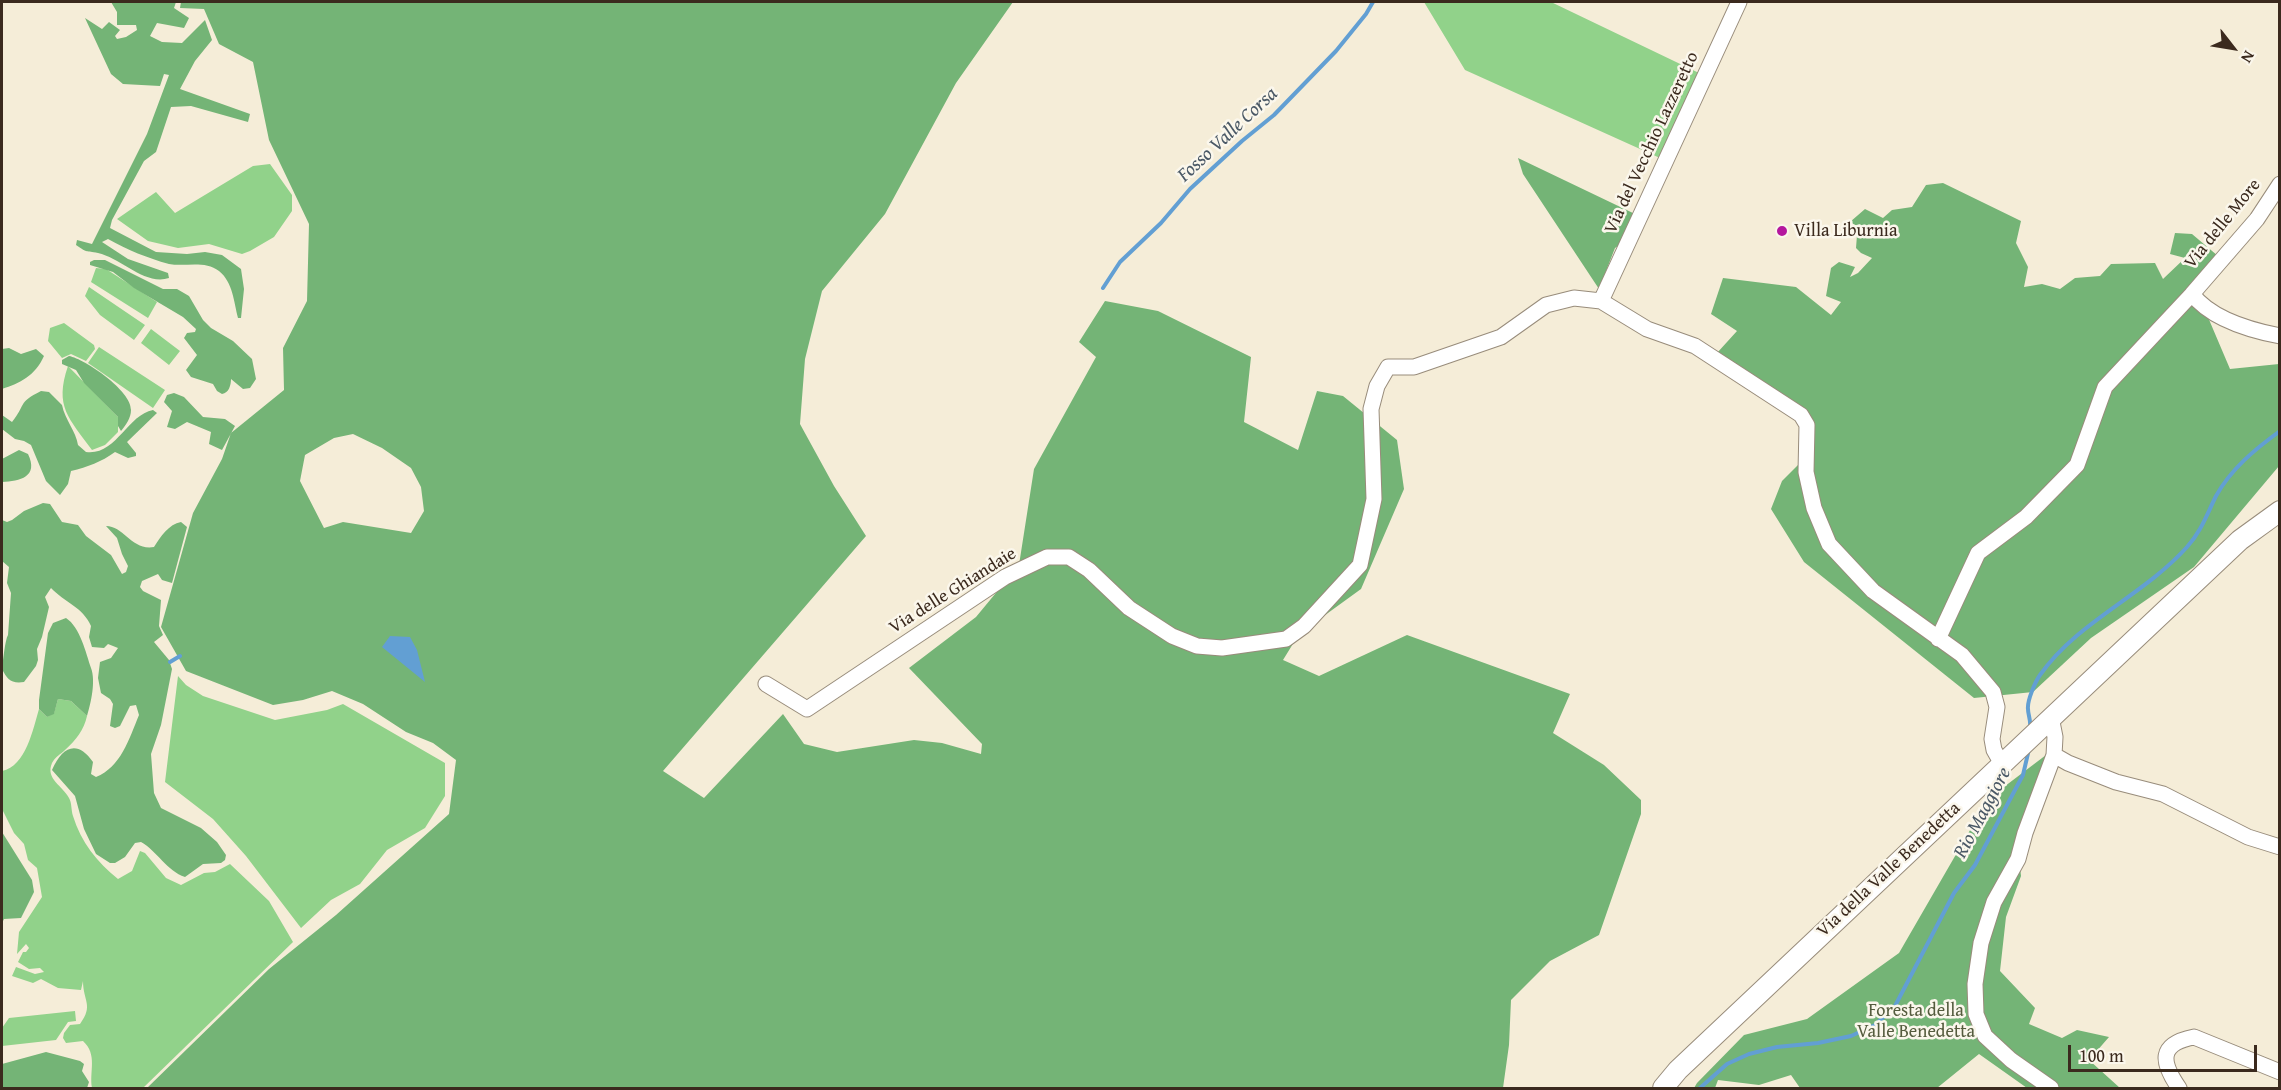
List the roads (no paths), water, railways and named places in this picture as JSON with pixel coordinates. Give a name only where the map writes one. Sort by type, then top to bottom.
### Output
[{"type":"main road","name":"Via della Valle Benedetta","points":[[1663,1089],[1686,1062],[2240,540],[2280,511]]},
{"type":"street","name":"Via del Vecchio Lazzeretto","points":[[1601,301],[1739,2]]},
{"type":"street","name":"Via delle More","points":[[2280,184],[2257,219],[2192,294],[2200,304],[2231,322],[2280,336]]},
{"type":"street","points":[[1938,639],[1978,553],[2026,517],[2077,465],[2105,387],[2192,294]]},
{"type":"street","name":"Via delle Ghiandaie","points":[[766,684],[807,709],[1005,577],[1047,557],[1069,557],[1089,570],[1129,608],[1172,636],[1197,646],[1222,648],[1286,639],[1304,626],[1359,565],[1367,540],[1374,499],[1371,409],[1377,386],[1388,367],[1414,367],[1501,337],[1546,305],[1574,298],[1601,301],[1647,328],[1695,346],[1801,416],[1807,425],[1806,472],[1814,508],[1828,544],[1873,591],[1962,655],[1993,692],[1997,707],[1992,739],[1994,750],[2002,764]]},
{"type":"street","points":[[2046,722],[2055,737],[2054,755],[2025,833],[2018,859],[1994,902],[1981,943],[1975,984],[1976,1014],[1985,1036],[2011,1060],[2051,1089]]},
{"type":"street","points":[[2054,755],[2067,763],[2116,782],[2163,794],[2248,837],[2280,847]]},
{"type":"street","points":[[2179,1089],[2168,1073],[2164,1059],[2169,1048],[2181,1040],[2194,1037],[2280,1072]]},
{"type":"water","points":[[390,636],[410,637],[417,650],[425,682],[382,647]]},
{"type":"waterway","name":"Fosso Valle Corsa","points":[[1103,288],[1120,262],[1161,223],[1190,189],[1274,115],[1336,51],[1373,2]]},
{"type":"waterway","name":"Rio Maggiore","points":[[2030,727],[2028,706],[2032,692],[2040,675],[2055,656],[2073,639],[2170,564],[2192,541],[2222,486],[2236,468],[2280,431]]},
{"type":"waterway","points":[[170,662],[180,656]]},
{"type":"waterway","name":"Rio Maggiore","points":[[1700,1088],[1727,1064],[1749,1054],[1777,1047],[1818,1043],[1851,1036],[1875,1025],[1895,1006],[1954,893],[1975,865],[2023,775],[2029,749]]},
{"type":"place","name":"Villa Liburnia","points":[[1782,231]]},
{"type":"park label","name":"Foresta della Valle Benedetta","points":[[1916,1021]]}]
